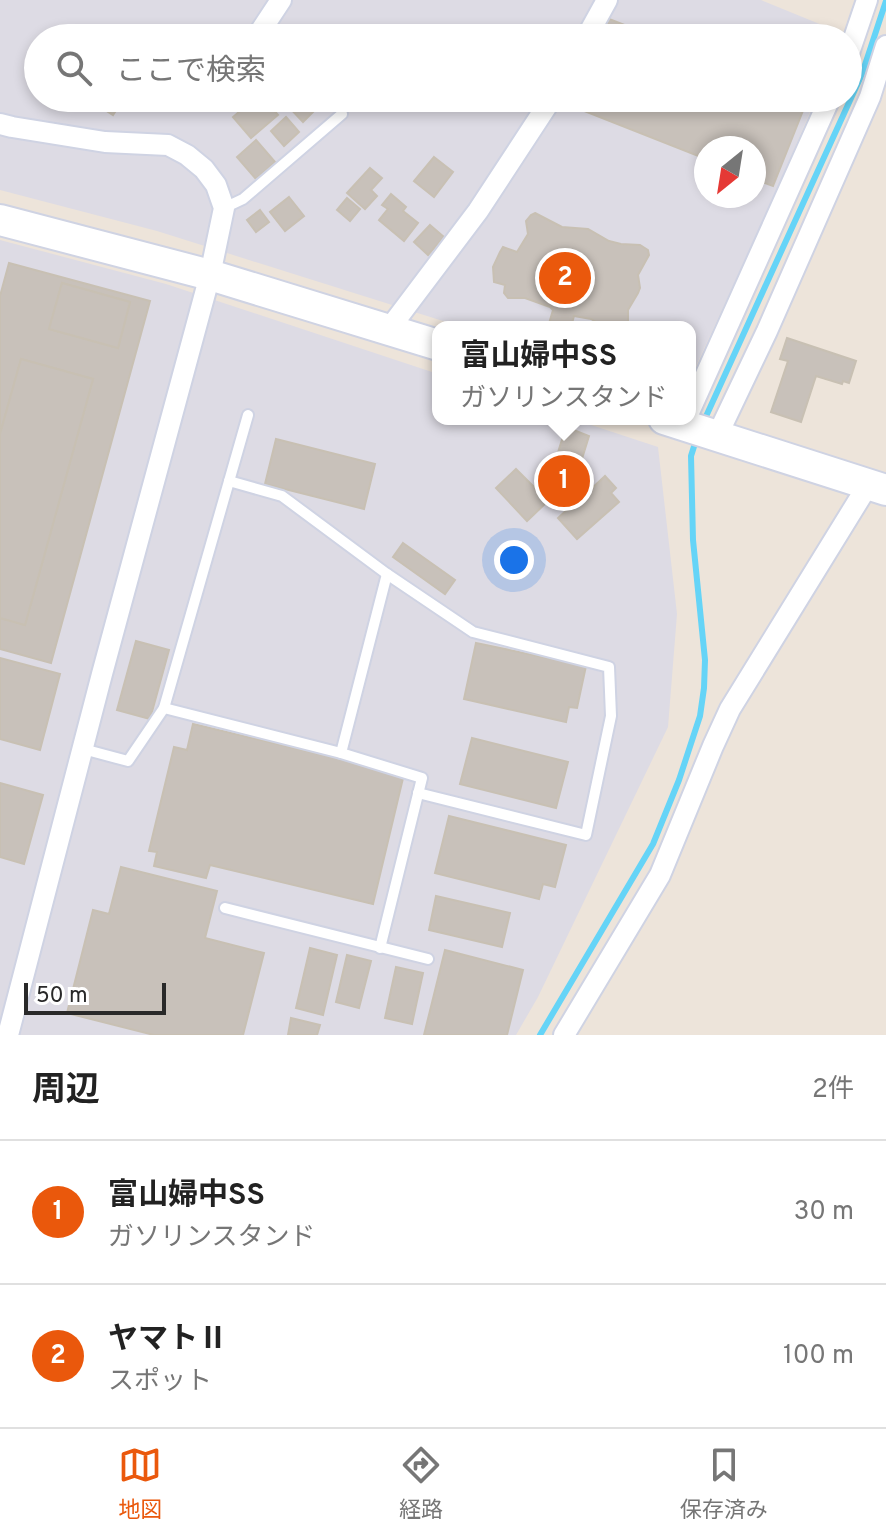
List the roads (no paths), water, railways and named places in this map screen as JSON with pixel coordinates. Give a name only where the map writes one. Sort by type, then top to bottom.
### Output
[{"type":"street","points":[[265,24],[281,0]]},
{"type":"street","points":[[594,24],[607,0]]},
{"type":"street","points":[[859,24],[867,0]]},
{"type":"street","points":[[717,436],[870,97],[886,46]]},
{"type":"street","points":[[389,329],[478,211],[543,112]]},
{"type":"street","points":[[696,386],[823,112]]},
{"type":"street","points":[[0,124],[105,142],[168,145],[204,169],[216,185],[224,208],[210,275],[8,1035]]},
{"type":"street","points":[[0,220],[210,275],[432,343]]},
{"type":"street","points":[[564,1035],[660,875],[730,709],[877,488],[717,436],[695,425]]},
{"type":"lane","points":[[224,208],[243,199],[342,114]]},
{"type":"lane","points":[[83,749],[128,761],[164,708],[248,415]]},
{"type":"lane","points":[[229,481],[282,496],[387,574],[473,632],[609,667],[611,716],[586,835],[418,793]]},
{"type":"lane","points":[[341,753],[387,574]]},
{"type":"lane","points":[[164,708],[341,753],[422,778],[380,948]]},
{"type":"lane","points":[[225,908],[428,959]]},
{"type":"waterway","points":[[862,74],[886,1]]},
{"type":"waterway","points":[[703,423],[845,112]]},
{"type":"waterway","points":[[540,1035],[653,844],[700,716],[705,660],[693,540],[691,456],[697,437]]},
{"type":"place","name":"ヤマトⅡ","points":[[565,278]]},
{"type":"place","name":"富山婦中SS","points":[[564,481]]}]
